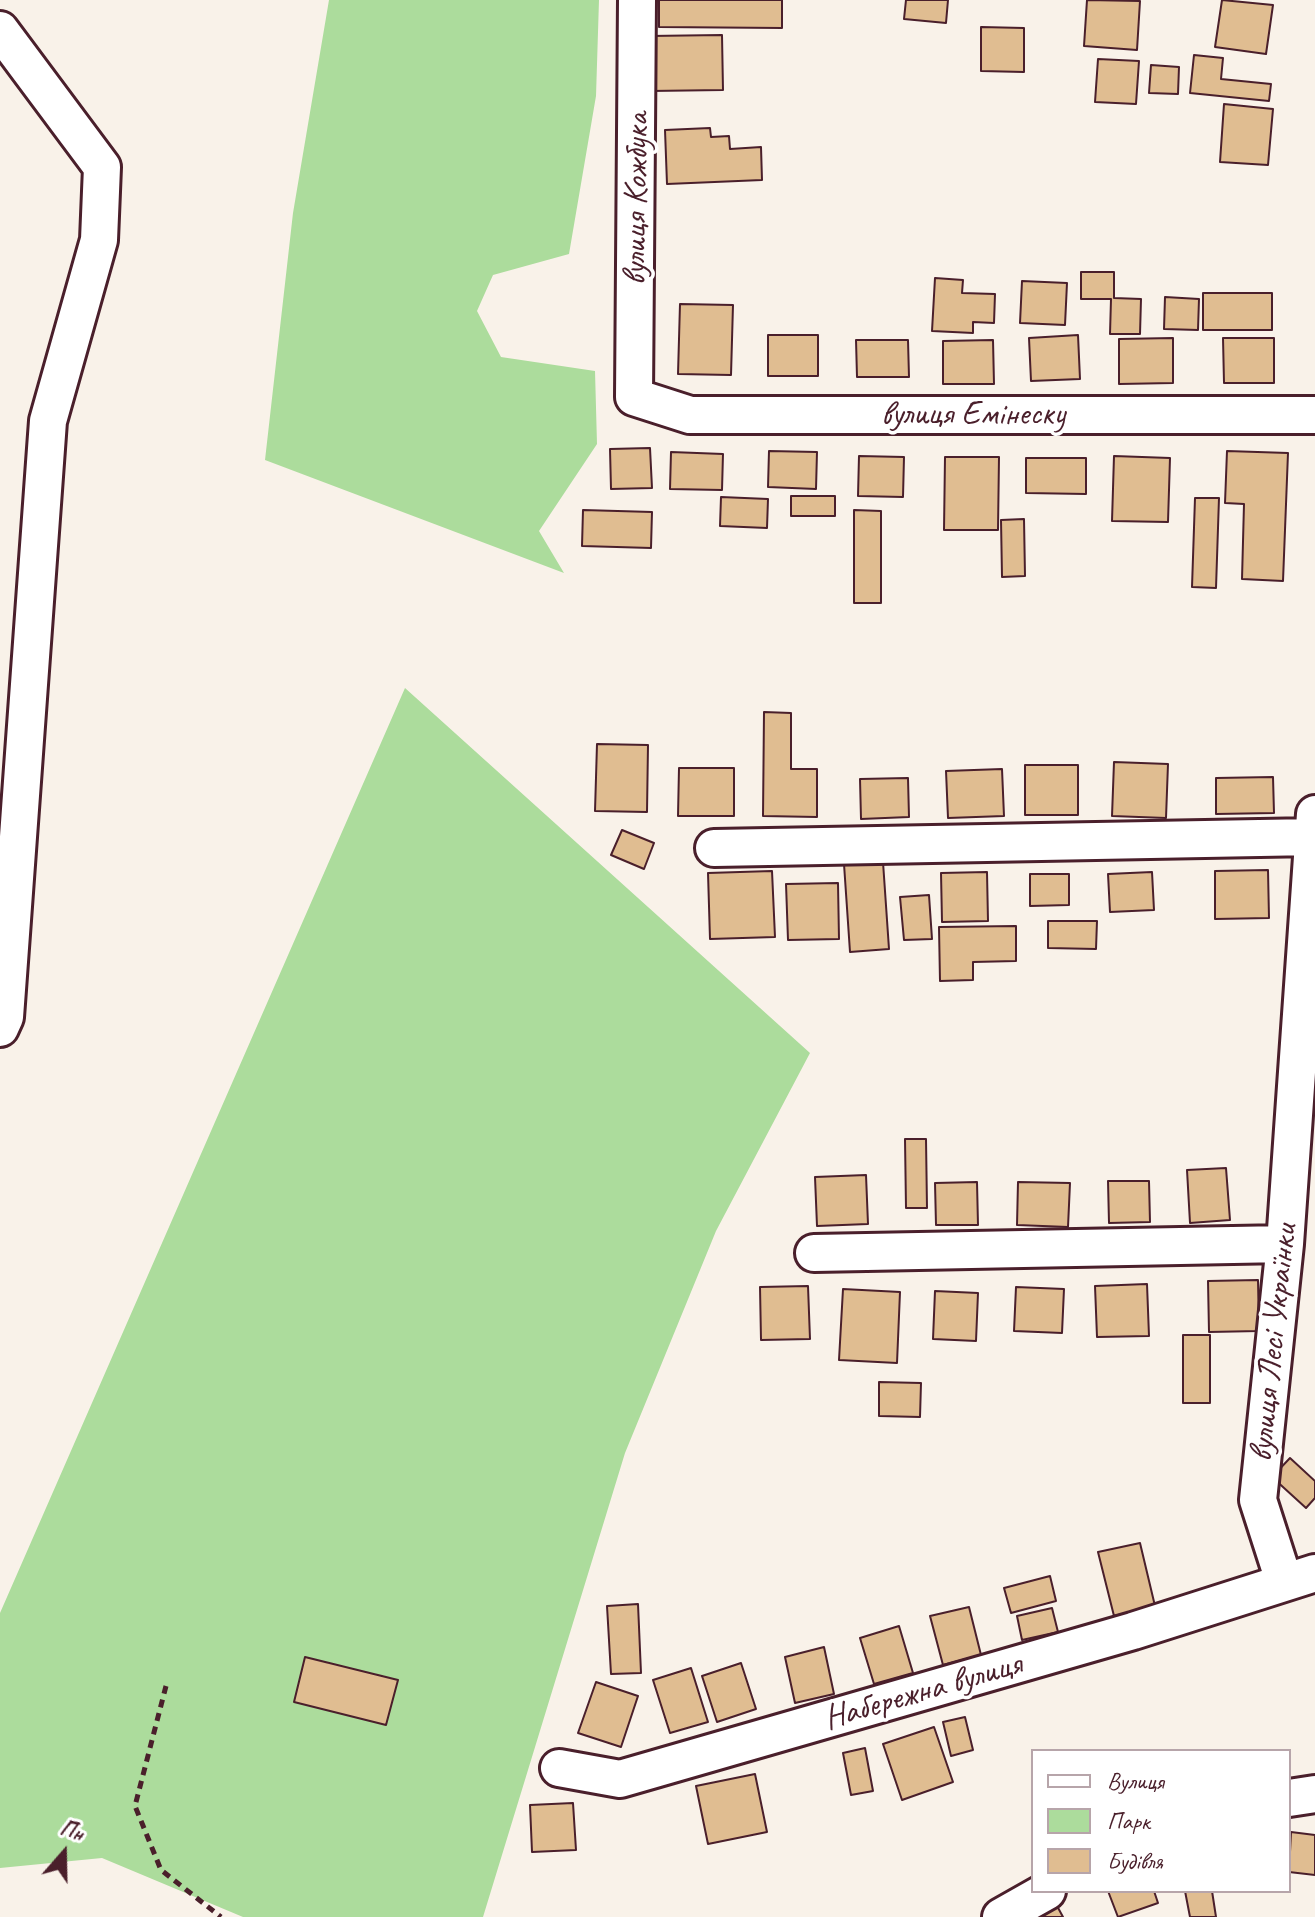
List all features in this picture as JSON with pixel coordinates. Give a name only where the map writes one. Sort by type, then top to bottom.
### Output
[{"type":"street","name":"вулиця Кожбука","points":[[634,397],[637,0]]},
{"type":"street","points":[[0,30],[102,167],[99,240],[48,421],[5,1017],[0,1028]]},
{"type":"street","name":"вулиця Емінеску","points":[[634,397],[690,415],[1315,415]]},
{"type":"street","name":"вулиця Лесі Українки","points":[[1300,1577],[1258,1500],[1285,1244],[1315,814]]},
{"type":"street","points":[[714,848],[1314,837]]},
{"type":"street","points":[[814,1253],[1285,1244]]},
{"type":"street","name":"Набережна вулиця","points":[[559,1768],[620,1779],[1133,1631],[1300,1577]]},
{"type":"street","points":[[1291,1798],[1315,1794]]},
{"type":"street","points":[[1001,1917],[1043,1893]]},
{"type":"path","points":[[166,1686],[135,1806],[161,1870],[221,1917]]},
{"type":"green space","points":[[329,0],[599,0],[596,96],[569,254],[493,275],[477,311],[501,357],[595,371],[597,444],[539,531],[564,573],[265,460],[293,213]]},
{"type":"green space","points":[[405,688],[810,1053],[716,1231],[625,1453],[483,1917],[243,1917],[102,1858],[0,1868],[0,1613]]},
{"type":"building","points":[[659,0],[782,0],[782,28],[659,27]]},
{"type":"building","points":[[906,0],[948,0],[946,23],[904,19]]},
{"type":"building","points":[[1087,0],[1140,1],[1137,50],[1084,46]]},
{"type":"building","points":[[1222,0],[1273,5],[1266,54],[1215,47]]},
{"type":"building","points":[[981,27],[1024,28],[1024,72],[981,71]]},
{"type":"building","points":[[722,35],[723,90],[650,91],[649,36]]},
{"type":"building","points":[[1194,55],[1223,58],[1221,79],[1271,84],[1269,101],[1190,93]]},
{"type":"building","points":[[1098,59],[1139,61],[1136,104],[1095,102]]},
{"type":"building","points":[[1151,65],[1179,67],[1178,94],[1149,93]]},
{"type":"building","points":[[1224,104],[1273,109],[1268,165],[1220,162]]},
{"type":"building","points":[[710,128],[711,137],[729,136],[730,149],[761,147],[762,180],[667,184],[665,130]]},
{"type":"building","points":[[1081,272],[1114,272],[1114,298],[1141,299],[1140,334],[1110,334],[1111,299],[1081,299]]},
{"type":"building","points":[[935,278],[963,280],[962,293],[995,294],[994,323],[973,322],[973,333],[932,331]]},
{"type":"building","points":[[1022,281],[1067,283],[1065,325],[1020,323]]},
{"type":"building","points":[[1203,293],[1272,293],[1272,330],[1203,330]]},
{"type":"building","points":[[1165,297],[1199,299],[1198,330],[1164,329]]},
{"type":"building","points":[[680,304],[733,305],[731,375],[678,374]]},
{"type":"building","points":[[768,335],[818,335],[818,376],[768,376]]},
{"type":"building","points":[[1078,335],[1080,379],[1031,381],[1029,338]]},
{"type":"building","points":[[1173,338],[1173,383],[1119,384],[1119,339]]},
{"type":"building","points":[[1223,338],[1274,338],[1274,383],[1224,383]]},
{"type":"building","points":[[856,340],[908,340],[909,377],[857,377]]},
{"type":"building","points":[[993,340],[994,384],[943,384],[943,341]]},
{"type":"building","points":[[650,448],[652,488],[611,489],[610,449]]},
{"type":"building","points":[[769,451],[817,452],[816,489],[768,487]]},
{"type":"building","points":[[1227,451],[1288,453],[1283,581],[1242,579],[1244,504],[1225,503]]},
{"type":"building","points":[[671,452],[723,454],[722,490],[670,489]]},
{"type":"building","points":[[859,456],[904,457],[903,497],[858,496]]},
{"type":"building","points":[[1114,456],[1170,458],[1168,522],[1112,521]]},
{"type":"building","points":[[945,457],[999,457],[998,530],[944,530]]},
{"type":"building","points":[[1026,458],[1086,458],[1086,494],[1026,493]]},
{"type":"building","points":[[791,496],[835,496],[835,516],[791,516]]},
{"type":"building","points":[[721,497],[768,499],[767,528],[720,526]]},
{"type":"building","points":[[1195,498],[1219,498],[1216,588],[1192,587]]},
{"type":"building","points":[[583,510],[652,512],[651,548],[582,546]]},
{"type":"building","points":[[854,510],[881,511],[881,603],[854,603]]},
{"type":"building","points":[[1024,519],[1025,576],[1002,577],[1001,520]]},
{"type":"building","points":[[764,712],[791,713],[791,769],[817,769],[817,817],[763,816]]},
{"type":"building","points":[[597,744],[648,745],[647,812],[595,811]]},
{"type":"building","points":[[1114,762],[1168,764],[1166,818],[1112,816]]},
{"type":"building","points":[[1025,765],[1078,765],[1078,815],[1025,815]]},
{"type":"building","points":[[679,768],[734,768],[734,816],[678,816]]},
{"type":"building","points":[[1002,769],[1004,816],[948,818],[946,771]]},
{"type":"building","points":[[1273,777],[1274,813],[1216,814],[1216,778]]},
{"type":"building","points":[[908,778],[909,817],[861,819],[860,779]]},
{"type":"building","points":[[622,830],[654,843],[644,869],[611,855]]},
{"type":"building","points":[[883,862],[889,949],[850,952],[844,864]]},
{"type":"building","points":[[1268,870],[1269,918],[1215,919],[1215,871]]},
{"type":"building","points":[[772,871],[775,937],[710,939],[708,873]]},
{"type":"building","points":[[987,872],[988,921],[942,922],[941,873]]},
{"type":"building","points":[[1152,872],[1154,910],[1110,912],[1108,874]]},
{"type":"building","points":[[1030,874],[1069,874],[1069,905],[1030,906]]},
{"type":"building","points":[[838,883],[839,939],[788,940],[786,884]]},
{"type":"building","points":[[929,895],[932,939],[904,940],[900,897]]},
{"type":"building","points":[[1048,921],[1097,921],[1096,949],[1048,948]]},
{"type":"building","points":[[1016,926],[1016,961],[973,962],[973,980],[940,981],[939,927]]},
{"type":"building","points":[[905,1139],[926,1139],[927,1208],[906,1208]]},
{"type":"building","points":[[1226,1168],[1230,1220],[1190,1223],[1187,1170]]},
{"type":"building","points":[[866,1175],[868,1224],[817,1226],[815,1177]]},
{"type":"building","points":[[1108,1181],[1149,1181],[1150,1222],[1109,1223]]},
{"type":"building","points":[[977,1182],[978,1225],[936,1225],[935,1183]]},
{"type":"building","points":[[1018,1182],[1070,1183],[1068,1227],[1017,1225]]},
{"type":"building","points":[[1258,1280],[1259,1331],[1209,1332],[1208,1281]]},
{"type":"building","points":[[1147,1284],[1149,1336],[1097,1337],[1095,1286]]},
{"type":"building","points":[[808,1286],[810,1339],[761,1340],[760,1287]]},
{"type":"building","points":[[1016,1287],[1064,1289],[1062,1333],[1014,1331]]},
{"type":"building","points":[[843,1289],[900,1292],[897,1363],[839,1360]]},
{"type":"building","points":[[935,1291],[978,1293],[976,1341],[933,1339]]},
{"type":"building","points":[[1183,1335],[1210,1335],[1210,1403],[1183,1403]]},
{"type":"building","points":[[879,1382],[921,1383],[920,1417],[879,1416]]},
{"type":"building","points":[[1290,1458],[1315,1481],[1315,1498],[1306,1508],[1272,1477]]},
{"type":"building","points":[[1140,1543],[1155,1606],[1114,1616],[1098,1552]]},
{"type":"building","points":[[1050,1576],[1056,1601],[1011,1613],[1004,1588]]},
{"type":"building","points":[[638,1604],[641,1673],[611,1674],[607,1606]]},
{"type":"building","points":[[969,1607],[981,1655],[943,1665],[930,1616]]},
{"type":"building","points":[[1052,1608],[1058,1632],[1022,1640],[1017,1616]]},
{"type":"building","points":[[899,1626],[913,1673],[874,1684],[860,1638]]},
{"type":"building","points":[[824,1647],[834,1694],[795,1703],[785,1657]]},
{"type":"building","points":[[305,1657],[398,1680],[386,1725],[294,1702]]},
{"type":"building","points":[[741,1663],[756,1709],[717,1722],[702,1676]]},
{"type":"building","points":[[691,1668],[708,1722],[670,1733],[653,1680]]},
{"type":"building","points":[[596,1682],[638,1696],[621,1747],[578,1733]]},
{"type":"building","points":[[965,1717],[973,1750],[951,1756],[943,1722]]},
{"type":"building","points":[[934,1727],[953,1782],[902,1800],[883,1744]]},
{"type":"building","points":[[865,1748],[873,1791],[851,1795],[843,1753]]},
{"type":"building","points":[[755,1774],[767,1832],[708,1844],[696,1786]]},
{"type":"building","points":[[573,1803],[576,1850],[532,1852],[530,1805]]},
{"type":"building","points":[[1291,1832],[1315,1835],[1315,1875],[1291,1872]]},
{"type":"building","points":[[1109,1893],[1155,1893],[1158,1903],[1118,1917]]},
{"type":"building","points":[[1185,1893],[1212,1893],[1216,1917],[1190,1917]]},
{"type":"building","points":[[1056,1904],[1063,1917],[1031,1917]]}]
